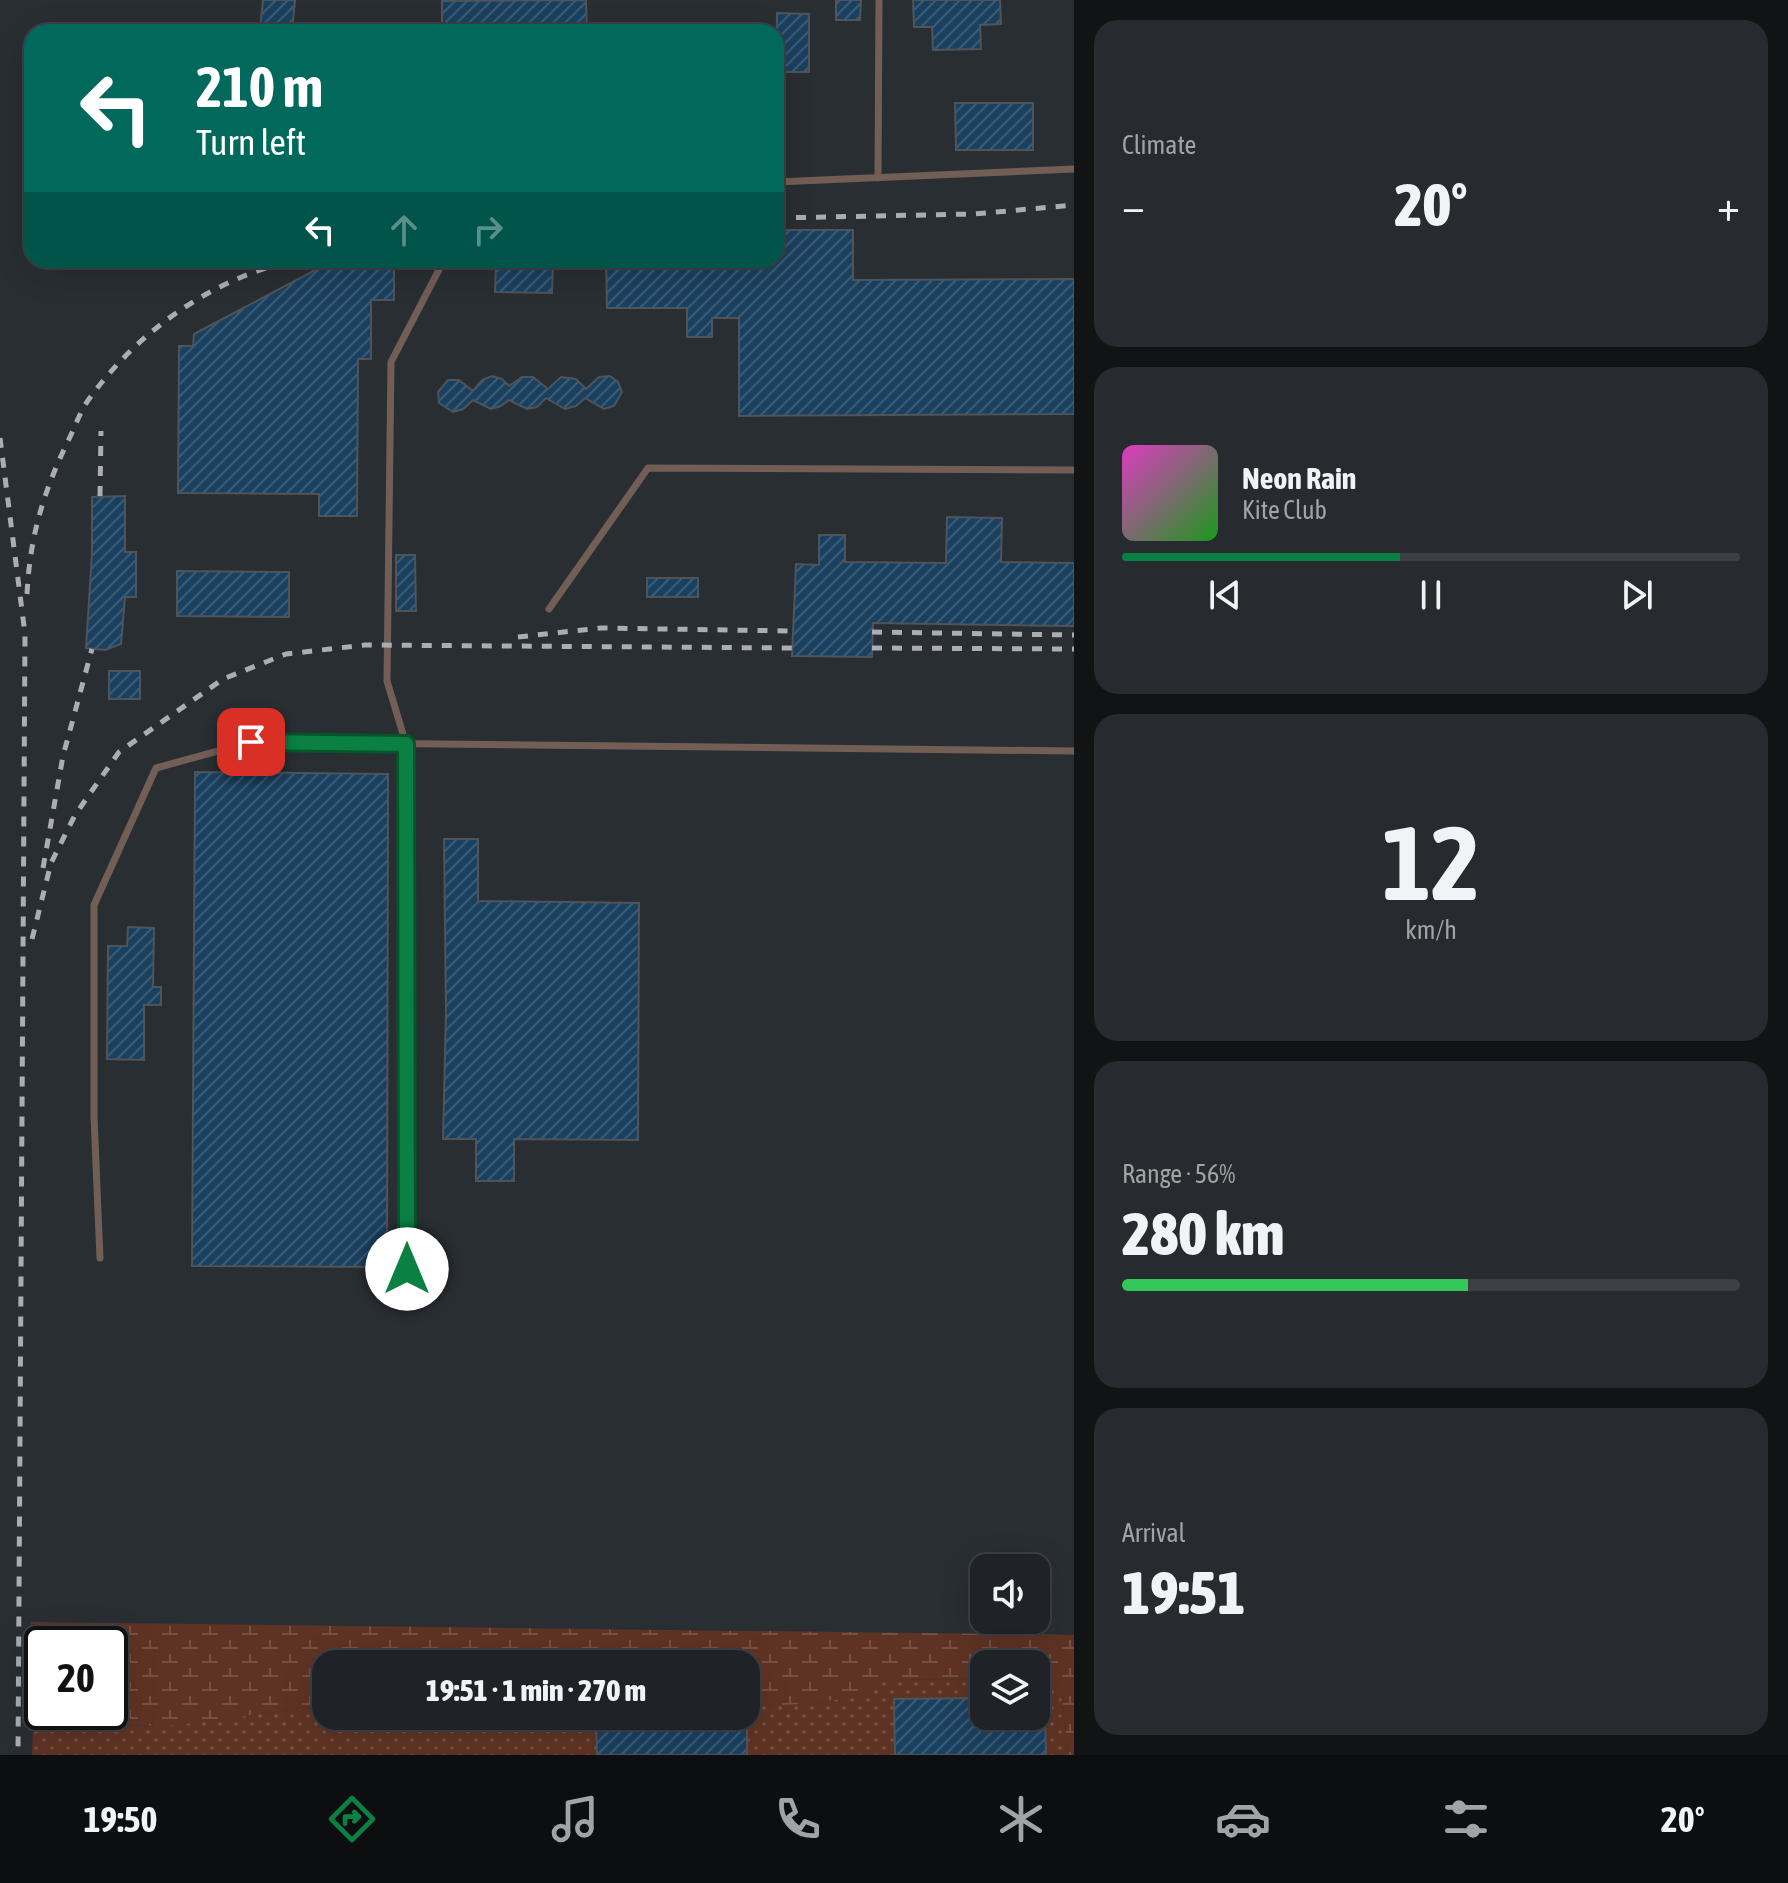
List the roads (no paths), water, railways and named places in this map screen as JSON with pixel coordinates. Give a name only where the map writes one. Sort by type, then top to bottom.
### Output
[{"type":"lane","points":[[878,178],[879,0]]},
{"type":"lane","points":[[784,182],[1074,169]]},
{"type":"lane","points":[[407,1269],[406,744],[387,681],[391,362],[440,268]]},
{"type":"lane","points":[[549,609],[648,468],[1074,470]]},
{"type":"lane","points":[[100,1258],[94,1117],[94,905],[156,768],[251,742],[1074,751]]},
{"type":"railway","points":[[784,218],[974,214],[1074,205]]},
{"type":"railway","points":[[27,594],[40,513],[53,476],[89,399],[109,374],[155,329],[208,293],[266,268]]},
{"type":"railway","points":[[100,496],[101,431]]},
{"type":"railway","points":[[0,438],[25,634],[18,1755]]},
{"type":"railway","points":[[518,637],[601,628],[792,631]]},
{"type":"railway","points":[[872,632],[1074,635]]},
{"type":"railway","points":[[32,939],[51,863],[75,815],[119,752],[223,679],[286,654],[365,645],[792,648]]},
{"type":"railway","points":[[872,648],[1074,649]]},
{"type":"railway","points":[[43,868],[63,756],[92,649]]}]
